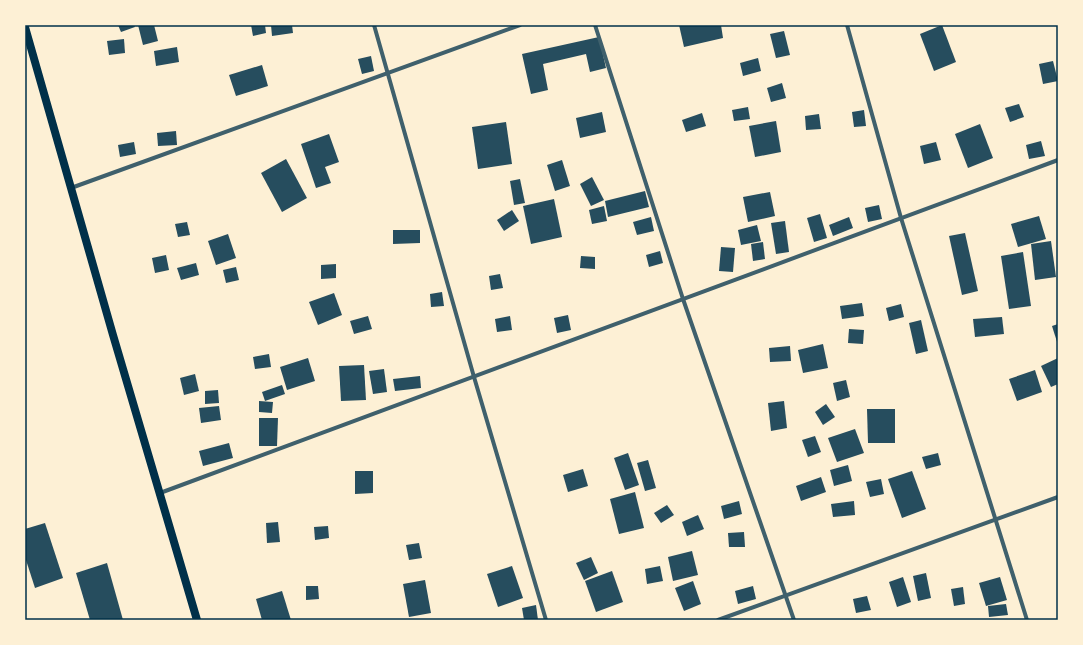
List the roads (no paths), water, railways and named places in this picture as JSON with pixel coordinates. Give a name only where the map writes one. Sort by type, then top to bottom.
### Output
[{"type":"main road","points":[[25,27],[159,494],[197,620]]},
{"type":"street","points":[[374,25],[474,377],[546,620]]},
{"type":"street","points":[[71,188],[520,25]]},
{"type":"street","points":[[595,25],[683,299],[794,620]]},
{"type":"street","points":[[848,25],[901,218],[1027,620]]},
{"type":"street","points":[[159,494],[1058,160]]},
{"type":"street","points":[[718,620],[1058,497]]}]
